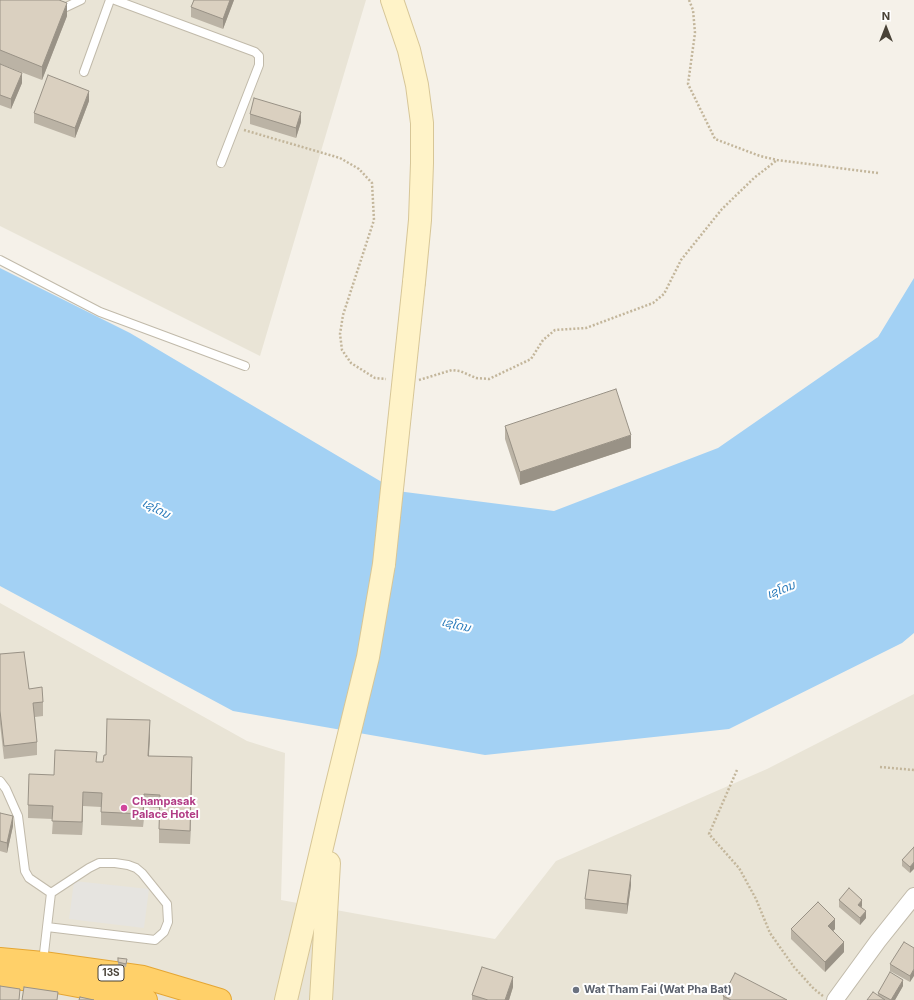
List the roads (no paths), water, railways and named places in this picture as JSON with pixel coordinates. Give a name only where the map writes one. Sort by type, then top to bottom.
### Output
[{"type":"highway","name":"13S","points":[[0,959],[43,963],[143,977],[220,1000]]},
{"type":"highway","name":"13S","points":[[0,977],[57,982],[133,996],[146,1000]]},
{"type":"street","points":[[286,1000],[368,657],[384,564],[414,282],[420,220],[422,123],[417,85],[409,50],[392,0]]},
{"type":"street","points":[[321,1000],[334,796]]},
{"type":"street","points":[[835,1000],[878,941],[914,896]]},
{"type":"lane","points":[[50,8],[62,9],[81,0]]},
{"type":"lane","points":[[84,72],[110,0]]},
{"type":"lane","points":[[115,0],[255,52],[260,56],[259,64],[221,163]]},
{"type":"lane","points":[[0,260],[100,312],[245,366]]},
{"type":"lane","points":[[0,782],[6,789],[18,816],[25,871],[30,878],[51,893]]},
{"type":"lane","points":[[43,963],[47,927],[51,893],[88,868],[99,863],[128,864],[142,873],[167,904],[168,922],[164,932],[155,940],[47,927]]},
{"type":"water","name":"ເຊໂດນ","points":[[0,268],[130,333],[397,491],[554,511],[718,448],[878,337],[914,278],[914,633],[902,643],[729,729],[485,755],[233,711],[0,586]]},
{"type":"place","name":"Champasak Palace Hotel","points":[[124,808]]},
{"type":"place","name":"Wat Tham Fai (Wat Pha Bat)","points":[[576,990]]}]
